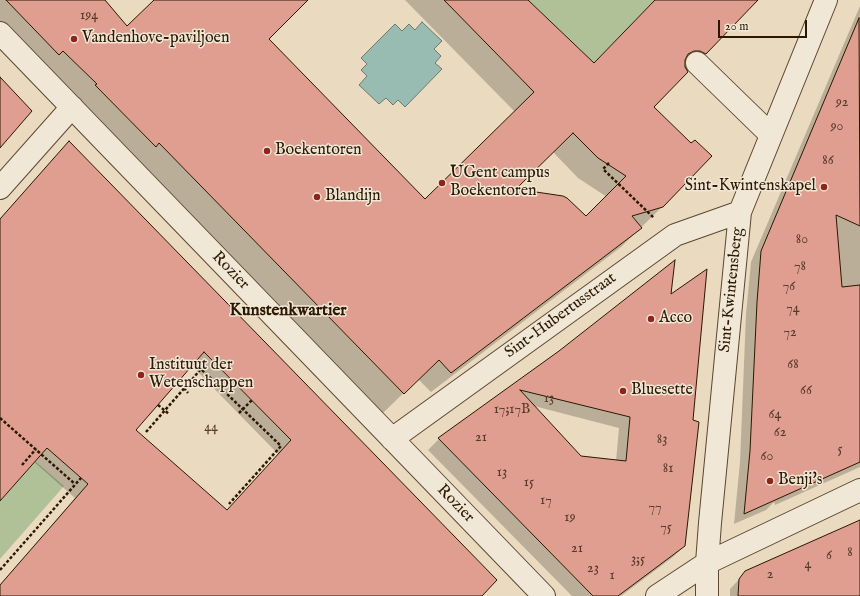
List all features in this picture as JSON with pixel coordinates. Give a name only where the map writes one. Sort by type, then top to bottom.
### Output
[{"type":"street","name":"Sint-Kwintensberg","points":[[707,596],[707,563],[740,212],[826,0]]},
{"type":"street","name":"Rozier","points":[[0,33],[544,596]]},
{"type":"street","points":[[697,63],[771,135]]},
{"type":"street","points":[[0,188],[72,107]]},
{"type":"street","name":"Sint-Hubertusstraat","points":[[392,439],[675,235],[740,212]]},
{"type":"street","points":[[657,596],[707,563],[860,490]]},
{"type":"path","points":[[610,163],[603,169],[648,214]]},
{"type":"path","points":[[146,432],[202,369],[281,446],[229,504]]},
{"type":"path","points":[[184,388],[188,393]]},
{"type":"path","points":[[239,413],[252,400]]},
{"type":"path","points":[[158,404],[169,414]]},
{"type":"path","points":[[0,418],[76,484]]},
{"type":"path","points":[[22,465],[36,449]]},
{"type":"path","points":[[0,570],[81,478]]},
{"type":"green space","points":[[528,0],[655,0],[594,63]]},
{"type":"green space","points":[[35,461],[64,486],[0,559],[0,501]]},
{"type":"water","points":[[422,22],[442,41],[434,49],[441,56],[435,63],[442,69],[405,107],[398,100],[393,105],[386,98],[379,104],[359,85],[367,76],[361,70],[367,64],[361,58],[395,24],[402,31],[409,24],[415,30]]},
{"type":"building","name":"UGent campus Boekentoren","points":[[6,0],[105,0],[127,26],[154,0],[308,0],[269,39],[425,199],[534,92],[444,0],[528,0],[594,63],[655,0],[758,0],[706,54],[700,51],[694,51],[688,54],[685,60],[685,67],[688,72],[654,107],[691,143],[695,140],[712,156],[663,207],[632,216],[642,228],[451,373],[439,360],[404,394],[159,143],[156,147],[95,85],[97,84],[63,51],[59,55]],"holes":[[[573,133],[598,158],[626,176],[586,216],[563,196],[516,189]]]},
{"type":"building","points":[[859,18],[860,226],[836,215],[842,287],[860,285],[860,462],[744,514],[750,451],[761,251]]},
{"type":"building","points":[[0,77],[32,111],[0,148]]},
{"type":"building","name":"Instituut der Wetenschappen","points":[[69,141],[497,580],[482,596],[0,596],[0,585],[88,484],[47,448],[0,501],[0,219]],"holes":[[[204,352],[291,440],[227,510],[136,430]]]},
{"type":"building","points":[[675,260],[671,294],[707,269],[693,420],[699,422],[685,546],[618,596],[593,596],[438,438],[559,351]],"holes":[[[520,390],[630,417],[626,461],[581,456]]]},
{"type":"building","points":[[860,520],[860,596],[738,596],[739,579],[745,571]]},
{"type":"place","name":"Vandenhove-paviljoen","points":[[74,39]]},
{"type":"place","name":"Boekentoren","points":[[267,151]]},
{"type":"place","name":"UGent campus Boekentoren","points":[[442,183]]},
{"type":"place","name":"Sint-Kwintenskapel","points":[[824,187]]},
{"type":"place","name":"Blandijn","points":[[317,197]]},
{"type":"place","name":"Acco","points":[[651,319]]},
{"type":"place","name":"Instituut der Wetenschappen","points":[[141,375]]},
{"type":"place","name":"Bluesette","points":[[623,391]]},
{"type":"place","name":"Benji's","points":[[770,481]]},
{"type":"district","name":"Kunstenkwartier","points":[[288,312]]}]
